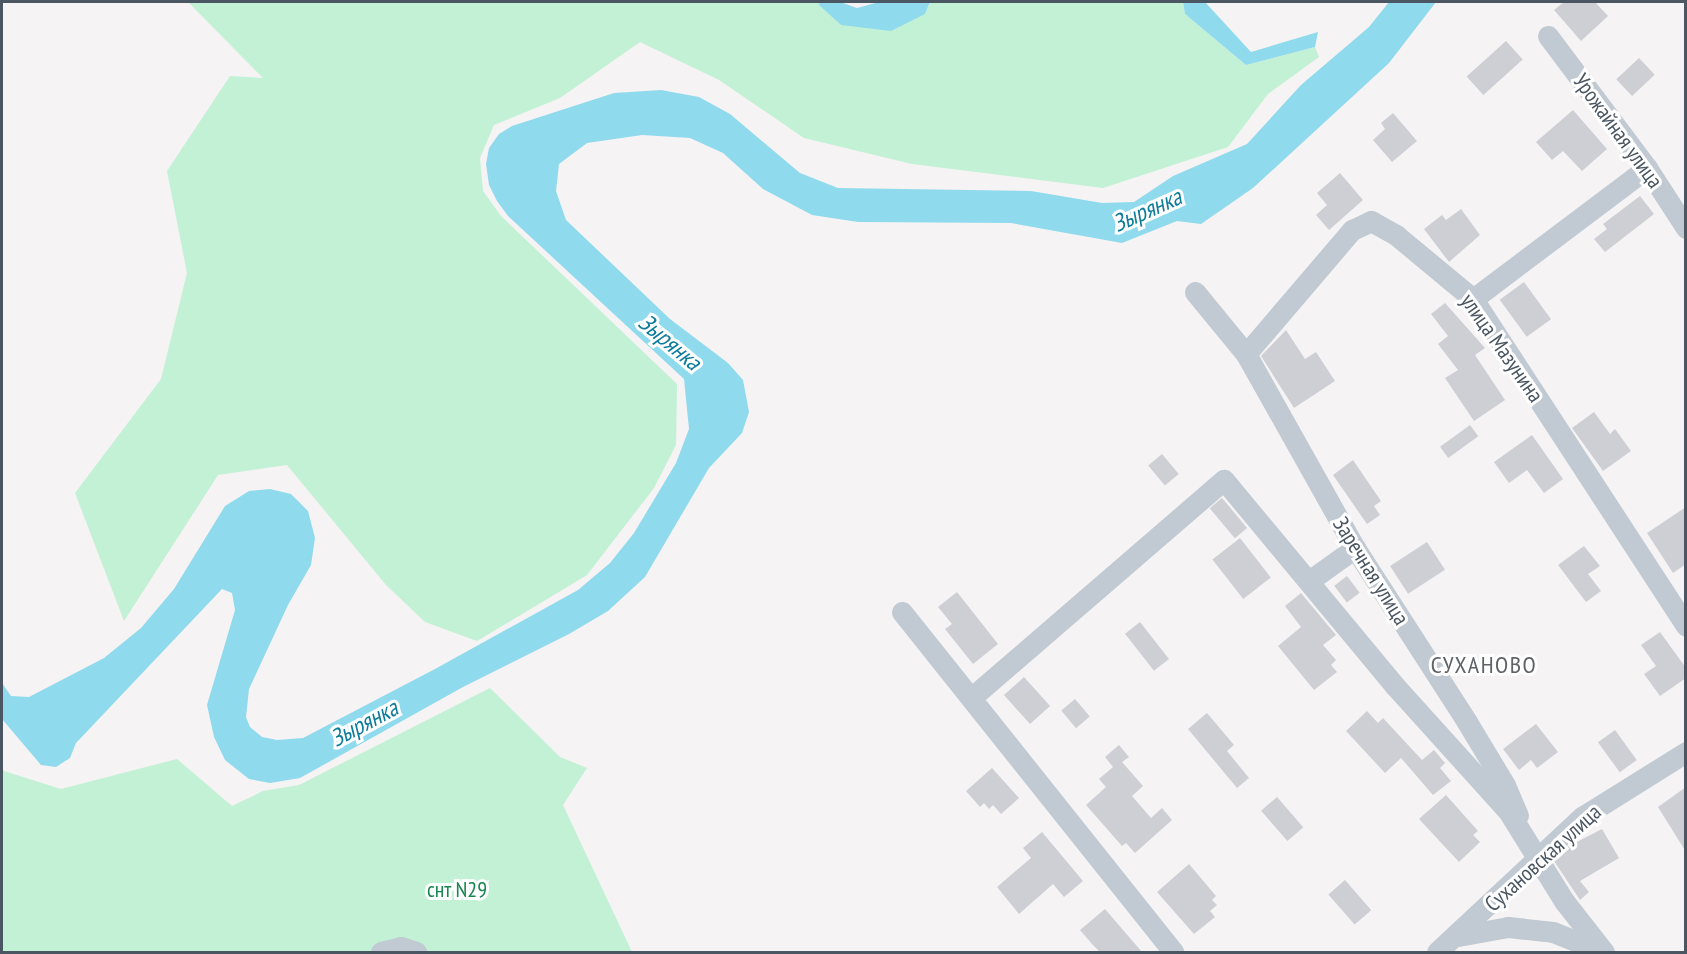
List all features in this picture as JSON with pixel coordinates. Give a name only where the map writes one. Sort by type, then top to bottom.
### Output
[{"type":"street","name":"Урожайная улица","points":[[1548,36],[1647,168],[1686,228]]},
{"type":"street","points":[[1473,299],[1647,168]]},
{"type":"street","name":"улица Мазунина","points":[[1246,354],[1352,230],[1371,221],[1396,235],[1473,299],[1675,592],[1686,626]]},
{"type":"street","name":"Заречная улица","points":[[1195,292],[1246,354],[1355,549],[1505,785],[1536,857]]},
{"type":"street","name":"Заречная улица","points":[[971,698],[1224,480],[1395,686],[1508,811],[1536,857],[1604,952]]},
{"type":"street","points":[[1309,581],[1355,549]]},
{"type":"street","points":[[902,612],[1173,952]]},
{"type":"street","name":"Сухановская улица","points":[[1437,952],[1458,936],[1536,857],[1582,817],[1686,752]]},
{"type":"street","points":[[1458,936],[1520,928],[1553,932],[1604,952]]},
{"type":"street","points":[[381,952],[401,948],[416,952]]},
{"type":"green space","points":[[188,2],[822,2],[819,3],[841,25],[925,14],[930,2],[1183,2],[1185,14],[1246,65],[1315,47],[1319,57],[1268,94],[1228,147],[1103,188],[912,164],[804,138],[719,80],[640,42],[560,98],[494,125],[480,158],[483,191],[501,216],[677,384],[676,445],[654,488],[587,575],[477,641],[425,622],[386,585],[287,465],[218,475],[124,621],[75,493],[161,379],[187,273],[167,171],[230,76],[263,78]]},
{"type":"green space","name":"снт N29","points":[[490,688],[560,757],[587,768],[563,805],[632,952],[2,952],[2,766],[4,771],[61,789],[177,759],[232,806],[263,791],[299,785]]},
{"type":"water","points":[[840,2],[857,8],[879,2],[930,2],[925,14],[891,31],[841,25],[818,4]]},
{"type":"water","points":[[1183,2],[1205,2],[1251,52],[1318,32],[1315,47],[1246,65],[1185,14]]},
{"type":"water","name":"Зырянка","points":[[1389,2],[1436,2],[1389,63],[1253,188],[1201,224],[1177,221],[1122,243],[1011,223],[858,222],[812,215],[763,189],[723,153],[690,138],[642,135],[587,143],[559,164],[556,191],[566,220],[670,319],[728,363],[743,380],[749,412],[742,433],[709,468],[645,577],[608,611],[569,634],[463,687],[300,778],[270,783],[249,779],[225,760],[214,737],[207,705],[235,610],[232,593],[222,589],[76,743],[70,758],[56,767],[41,765],[2,719],[2,683],[11,696],[29,697],[104,658],[141,628],[174,589],[225,506],[249,491],[270,489],[291,494],[308,511],[315,538],[311,565],[288,605],[249,689],[246,717],[250,727],[262,737],[277,740],[303,738],[435,669],[578,590],[610,563],[634,533],[676,463],[689,429],[684,379],[508,216],[497,201],[489,185],[486,164],[489,148],[499,134],[512,126],[614,93],[661,90],[699,97],[730,114],[800,173],[838,188],[1031,191],[1102,203],[1134,202],[1173,176],[1247,144],[1301,85],[1369,27]]},
{"type":"building","points":[[1564,2],[1595,2],[1608,16],[1581,41],[1554,10]]},
{"type":"building","points":[[1506,41],[1523,60],[1483,95],[1467,76]]},
{"type":"building","points":[[1639,58],[1655,75],[1632,96],[1616,79]]},
{"type":"building","points":[[1573,110],[1607,149],[1582,171],[1563,151],[1552,160],[1536,142]]},
{"type":"building","points":[[1393,113],[1417,141],[1392,162],[1373,140],[1385,129],[1381,123]]},
{"type":"building","points":[[1340,173],[1363,200],[1329,230],[1316,215],[1327,205],[1317,193]]},
{"type":"building","points":[[1640,196],[1654,214],[1605,252],[1594,239],[1607,229],[1603,224]]},
{"type":"building","points":[[1461,209],[1480,235],[1449,262],[1424,229],[1442,215],[1446,220]]},
{"type":"building","points":[[1524,282],[1551,319],[1527,337],[1500,300]]},
{"type":"building","points":[[1445,303],[1485,348],[1475,355],[1505,400],[1474,421],[1445,378],[1458,370],[1438,344],[1448,336],[1431,314]]},
{"type":"building","points":[[1286,330],[1305,359],[1316,352],[1335,381],[1294,408],[1261,356]]},
{"type":"building","points":[[1594,412],[1610,434],[1615,429],[1631,451],[1603,471],[1572,428]]},
{"type":"building","points":[[1470,425],[1478,436],[1448,458],[1440,447]]},
{"type":"building","points":[[1532,435],[1563,479],[1544,493],[1527,470],[1509,483],[1494,462]]},
{"type":"building","points":[[1162,454],[1179,474],[1165,485],[1148,466]]},
{"type":"building","points":[[1353,460],[1381,501],[1374,506],[1380,515],[1367,524],[1333,475]]},
{"type":"building","points":[[1222,498],[1247,528],[1235,538],[1210,508]]},
{"type":"building","points":[[1686,507],[1686,564],[1673,573],[1647,533]]},
{"type":"building","points":[[1240,538],[1271,577],[1243,599],[1212,560]]},
{"type":"building","points":[[1427,542],[1445,570],[1408,594],[1390,566]]},
{"type":"building","points":[[1584,546],[1600,566],[1588,574],[1601,591],[1586,602],[1558,565]]},
{"type":"building","points":[[1347,576],[1360,593],[1347,602],[1334,586]]},
{"type":"building","points":[[957,592],[998,644],[973,664],[945,629],[952,624],[938,607]]},
{"type":"building","points":[[1301,593],[1336,635],[1323,645],[1336,660],[1331,665],[1337,672],[1314,690],[1278,646],[1301,627],[1285,606]]},
{"type":"building","points":[[1140,622],[1169,659],[1154,671],[1125,634]]},
{"type":"building","points":[[1660,632],[1686,668],[1686,678],[1660,696],[1644,674],[1656,666],[1641,645]]},
{"type":"building","points":[[1024,677],[1050,706],[1030,724],[1004,695]]},
{"type":"building","points":[[1075,699],[1090,717],[1076,728],[1061,711]]},
{"type":"building","points":[[1367,711],[1378,723],[1383,718],[1422,760],[1434,750],[1445,763],[1440,768],[1451,781],[1433,795],[1401,758],[1385,773],[1346,731]]},
{"type":"building","points":[[1207,713],[1234,745],[1227,751],[1249,778],[1237,788],[1188,729]]},
{"type":"building","points":[[1536,724],[1558,752],[1537,768],[1531,760],[1519,770],[1503,749]]},
{"type":"building","points":[[1615,730],[1637,760],[1620,772],[1598,742]]},
{"type":"building","points":[[1119,745],[1129,757],[1122,762],[1143,786],[1132,796],[1151,818],[1162,808],[1172,820],[1135,853],[1126,843],[1122,846],[1086,805],[1106,787],[1099,779],[1113,767],[1105,757]]},
{"type":"building","points":[[992,768],[1019,798],[1001,814],[993,805],[989,809],[984,803],[980,807],[966,791]]},
{"type":"building","points":[[1686,787],[1686,852],[1658,807]]},
{"type":"building","points":[[1446,795],[1478,831],[1473,835],[1480,842],[1459,862],[1419,819]]},
{"type":"building","points":[[1277,797],[1303,827],[1287,841],[1261,811]]},
{"type":"building","points":[[1602,829],[1619,858],[1580,881],[1589,892],[1580,900],[1554,861],[1569,846]]},
{"type":"building","points":[[1042,832],[1083,881],[1064,897],[1053,884],[1019,914],[997,887],[1031,858],[1023,848]]},
{"type":"building","points":[[1189,864],[1216,896],[1212,900],[1217,905],[1210,911],[1215,917],[1194,934],[1157,892]]},
{"type":"building","points":[[1345,880],[1371,910],[1355,925],[1328,894]]},
{"type":"building","points":[[1105,909],[1142,952],[1100,952],[1092,944],[1080,930]]},
{"type":"district","name":"СУХАНОВО","points":[[1484,665]]}]
